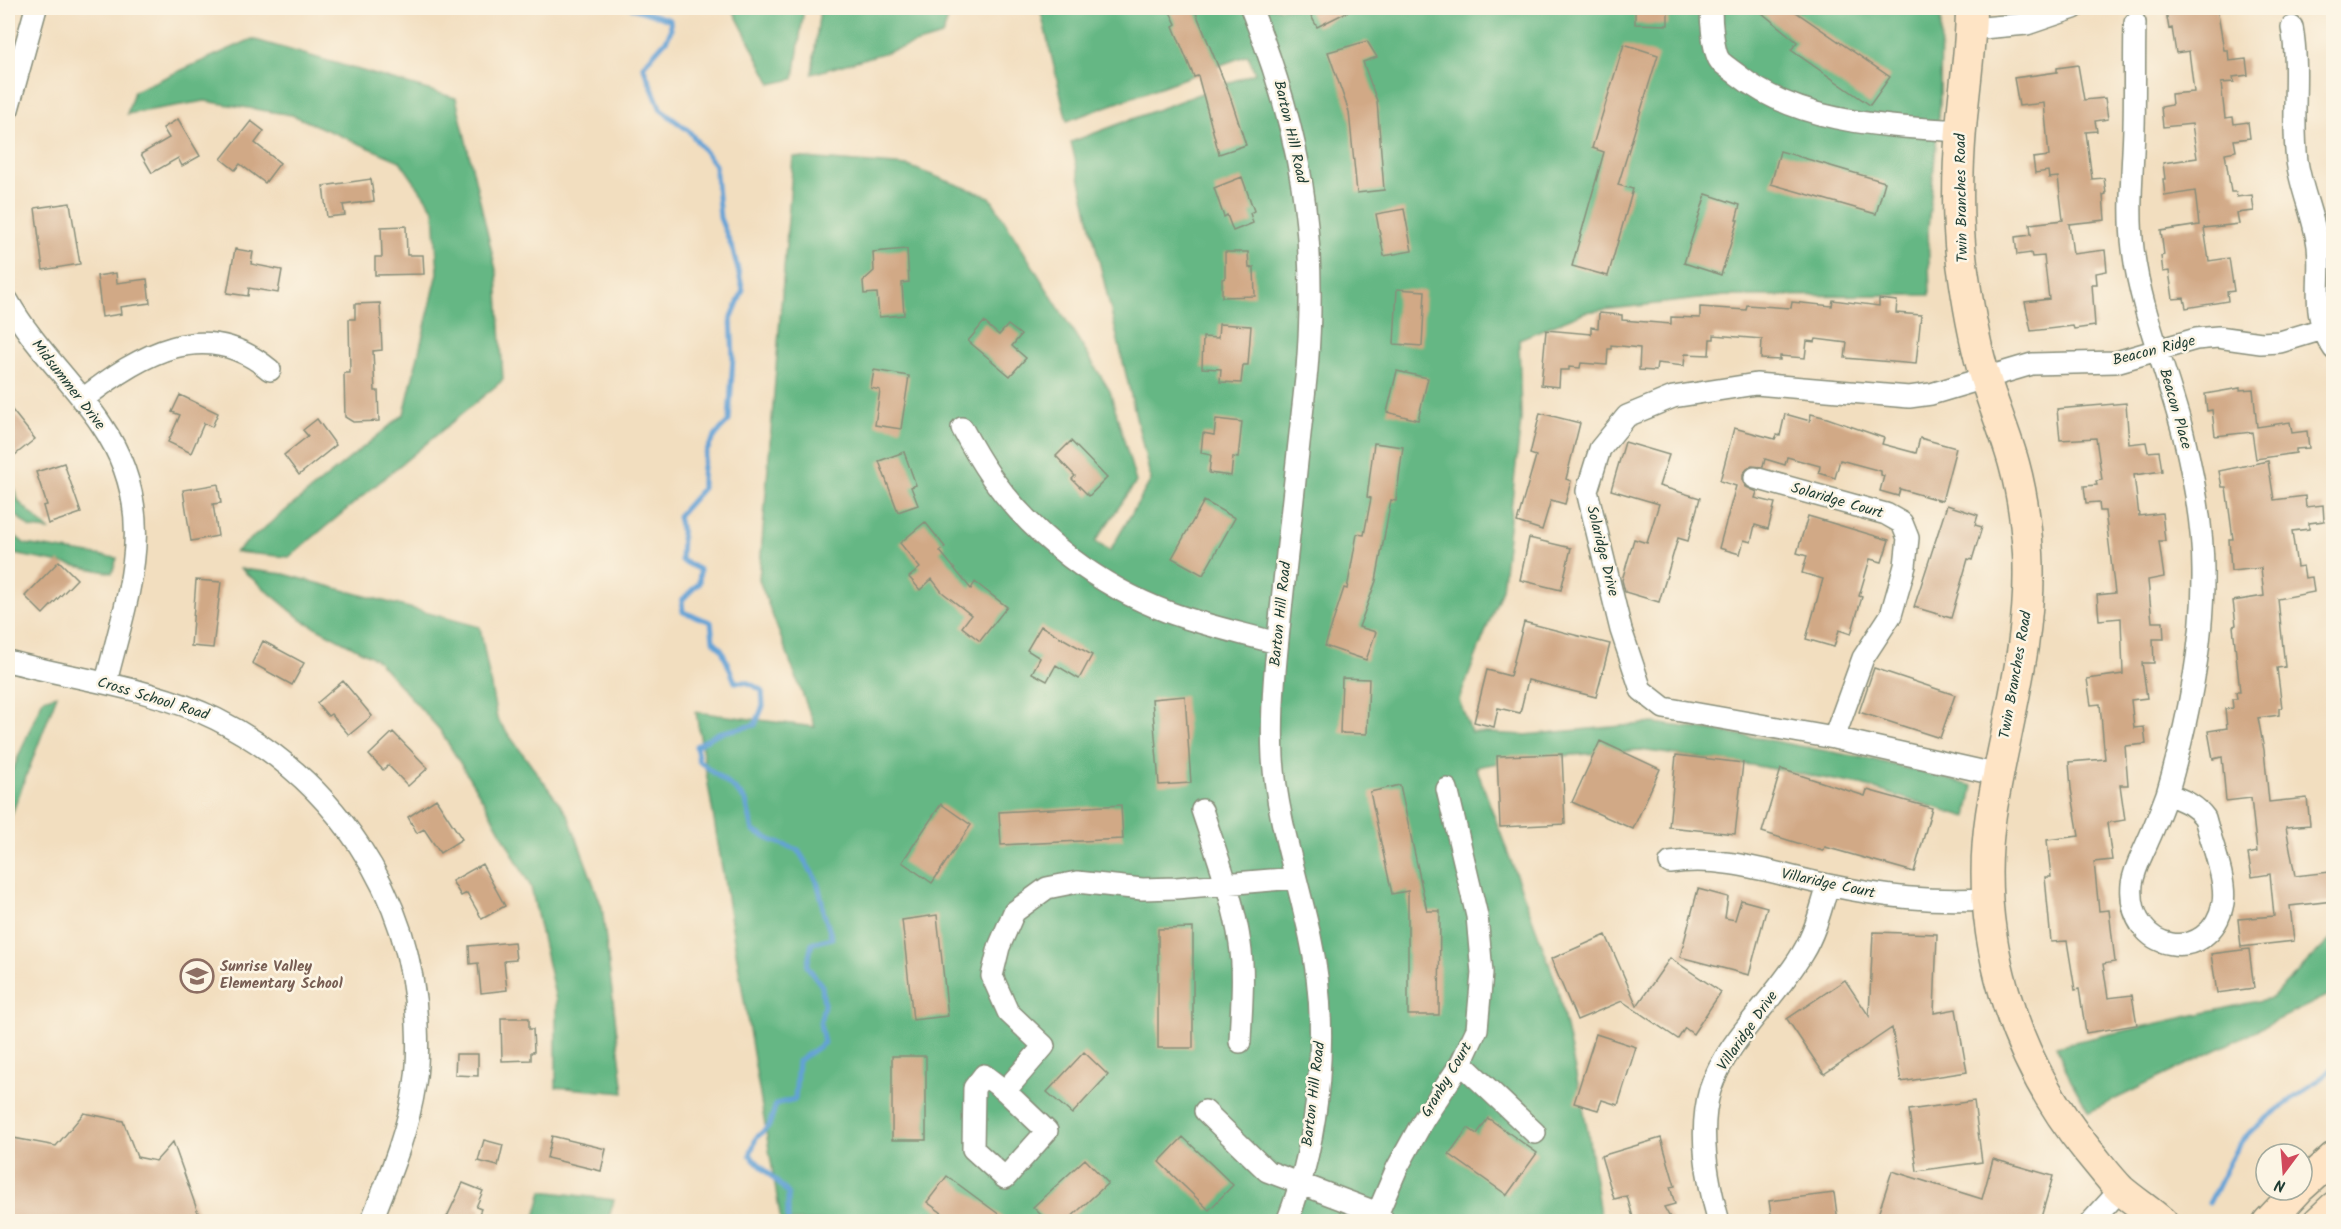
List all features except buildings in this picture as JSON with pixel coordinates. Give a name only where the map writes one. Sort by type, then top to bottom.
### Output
[{"type":"main road","name":"Twin Branches Road","points":[[1971,18],[1961,131],[1959,217],[1963,273],[1972,326],[1985,378],[2014,462],[2024,508],[2028,554],[2028,606],[2024,647],[1998,775],[1987,851],[1987,898],[2001,982],[2015,1025],[2032,1064],[2074,1134],[2121,1189],[2162,1221]]},
{"type":"main road","points":[[2314,1175],[2334,1157]]},
{"type":"main road","points":[[2268,1221],[2286,1202]]},
{"type":"main road","points":[[2318,1221],[2334,1207]]},
{"type":"street","points":[[8,109],[36,8]]},
{"type":"street","name":"Barton Hill Road","points":[[1251,8],[1270,55],[1296,146],[1306,202],[1311,264],[1311,319],[1307,369],[1272,700],[1273,759],[1285,839],[1310,936],[1318,980],[1321,1020],[1320,1068],[1313,1124],[1287,1221]]},
{"type":"street","points":[[1711,8],[1712,27],[1719,60],[1758,91],[1834,117],[1892,127],[1961,131]]},
{"type":"street","points":[[1971,18],[2027,24],[2074,8]]},
{"type":"street","name":"Beacon Place","points":[[2134,23],[2134,129],[2130,207],[2132,239],[2142,296],[2193,473],[2200,522],[2203,571],[2202,614],[2195,669],[2167,794],[2137,866],[2132,884],[2133,905],[2138,921],[2148,934],[2166,943],[2187,944],[2209,930],[2218,918],[2223,903],[2223,886],[2205,818],[2199,809],[2167,794]]},
{"type":"street","points":[[2292,27],[2296,51],[2294,134],[2297,164],[2315,222],[2318,250],[2317,305],[2323,329],[2334,349]]},
{"type":"street","name":"Midsummer Drive","points":[[8,301],[33,339],[101,425],[125,472],[133,501],[136,530],[131,580],[106,682]]},
{"type":"street","name":"Beacon Ridge","points":[[1985,378],[2032,364],[2116,362],[2196,339],[2218,337],[2261,343],[2280,342],[2323,329]]},
{"type":"street","points":[[82,400],[115,375],[149,357],[177,346],[195,343],[220,344],[238,349],[256,358],[270,370]]},
{"type":"street","name":"Solaridge Drive","points":[[1985,378],[1931,394],[1910,397],[1756,384],[1673,398],[1628,416],[1600,449],[1587,491],[1621,630],[1641,690],[1664,708],[1834,738],[1998,775]]},
{"type":"street","points":[[962,428],[993,480],[1029,521],[1058,548],[1095,575],[1168,612],[1277,643]]},
{"type":"street","name":"Solaridge Court","points":[[1755,478],[1886,514],[1902,523],[1908,538],[1905,566],[1891,615],[1863,658],[1834,738]]},
{"type":"street","name":"Cross School Road","points":[[8,662],[65,676],[106,682],[173,702],[214,718],[250,737],[278,756],[313,787],[342,820],[365,852],[383,884],[398,920],[410,960],[416,1002],[418,1048],[416,1082],[410,1111],[390,1174],[371,1221]]},
{"type":"street","name":"Granby Court","points":[[1379,1219],[1396,1168],[1461,1063],[1477,1029],[1482,973],[1478,916],[1447,789]]},
{"type":"street","points":[[1202,810],[1226,885],[1240,944],[1242,984],[1240,1042]]},
{"type":"street","name":"Villaridge Court","points":[[1670,863],[1710,860],[1735,863],[1828,885],[1913,900],[1945,901],[1987,898]]},
{"type":"street","points":[[1005,1091],[1044,1046],[1008,1012],[992,976],[999,947],[1014,912],[1047,888],[1077,882],[1142,889],[1226,885],[1295,878]]},
{"type":"street","name":"Villaridge Drive","points":[[1719,1221],[1710,1183],[1704,1131],[1711,1089],[1731,1049],[1803,953],[1813,933],[1828,885]]},
{"type":"street","points":[[1461,1063],[1535,1133]]},
{"type":"street","points":[[984,1075],[1005,1091],[1047,1131],[1005,1178],[973,1149],[974,1088],[984,1075]]},
{"type":"street","points":[[1205,1111],[1267,1171],[1299,1182],[1379,1219]]},
{"type":"street","points":[[2091,1221],[2121,1189]]},
{"type":"green space","points":[[732,8],[804,8],[794,79],[771,84]]},
{"type":"green space","points":[[820,8],[952,8],[942,36],[812,74]]},
{"type":"green space","points":[[1040,8],[1941,8],[1940,104],[1928,228],[1930,295],[1725,296],[1585,312],[1519,339],[1521,420],[1502,589],[1459,700],[1471,732],[1525,735],[1654,723],[1736,734],[1875,760],[1973,786],[1967,817],[1861,785],[1751,765],[1640,750],[1520,759],[1476,767],[1557,985],[1587,1127],[1601,1221],[781,1221],[696,712],[815,727],[759,580],[793,157],[908,166],[990,197],[1110,391],[1136,482],[1095,542],[1110,551],[1151,480],[1071,142],[1255,73],[1248,55],[1067,121]]},
{"type":"green space","points":[[252,39],[456,98],[497,274],[503,380],[289,557],[235,552],[404,414],[438,273],[434,210],[400,161],[292,115],[205,101],[127,114],[134,91]]},
{"type":"green space","points":[[8,474],[19,502],[49,530],[30,528],[8,508]]},
{"type":"green space","points":[[8,530],[25,544],[117,558],[112,573],[8,553]]},
{"type":"green space","points":[[241,569],[284,574],[480,627],[497,719],[568,815],[602,907],[624,1093],[556,1087],[556,1000],[531,887],[484,802],[440,730],[376,659],[302,620]]},
{"type":"green space","points":[[57,695],[8,824],[8,781],[43,699]]},
{"type":"green space","points":[[2333,937],[2333,993],[2089,1112],[2071,1081],[2056,1046],[2271,998]]},
{"type":"green space","points":[[542,1191],[614,1200],[608,1221],[534,1221]]},
{"type":"waterway","points":[[632,8],[670,20],[671,30],[667,39],[643,66],[661,110],[689,131],[715,165],[720,218],[733,250],[743,290],[731,319],[733,357],[729,421],[715,436],[707,451],[704,460],[702,489],[678,516],[682,535],[681,560],[700,570],[699,583],[682,600],[683,612],[711,622],[713,640],[722,650],[735,682],[746,682],[762,690],[763,706],[755,725],[718,733],[696,746],[699,761],[736,790],[746,801],[753,831],[798,850],[817,881],[823,911],[832,938],[812,943],[807,966],[822,986],[824,1005],[820,1023],[824,1043],[798,1061],[795,1099],[776,1104],[769,1126],[756,1138],[750,1155],[788,1193],[788,1222]]},
{"type":"waterway","points":[[2209,1203],[2242,1141],[2269,1116],[2334,1067]]},
{"type":"place","name":"Sunrise Valley Elementary School","points":[[197,976]]}]
